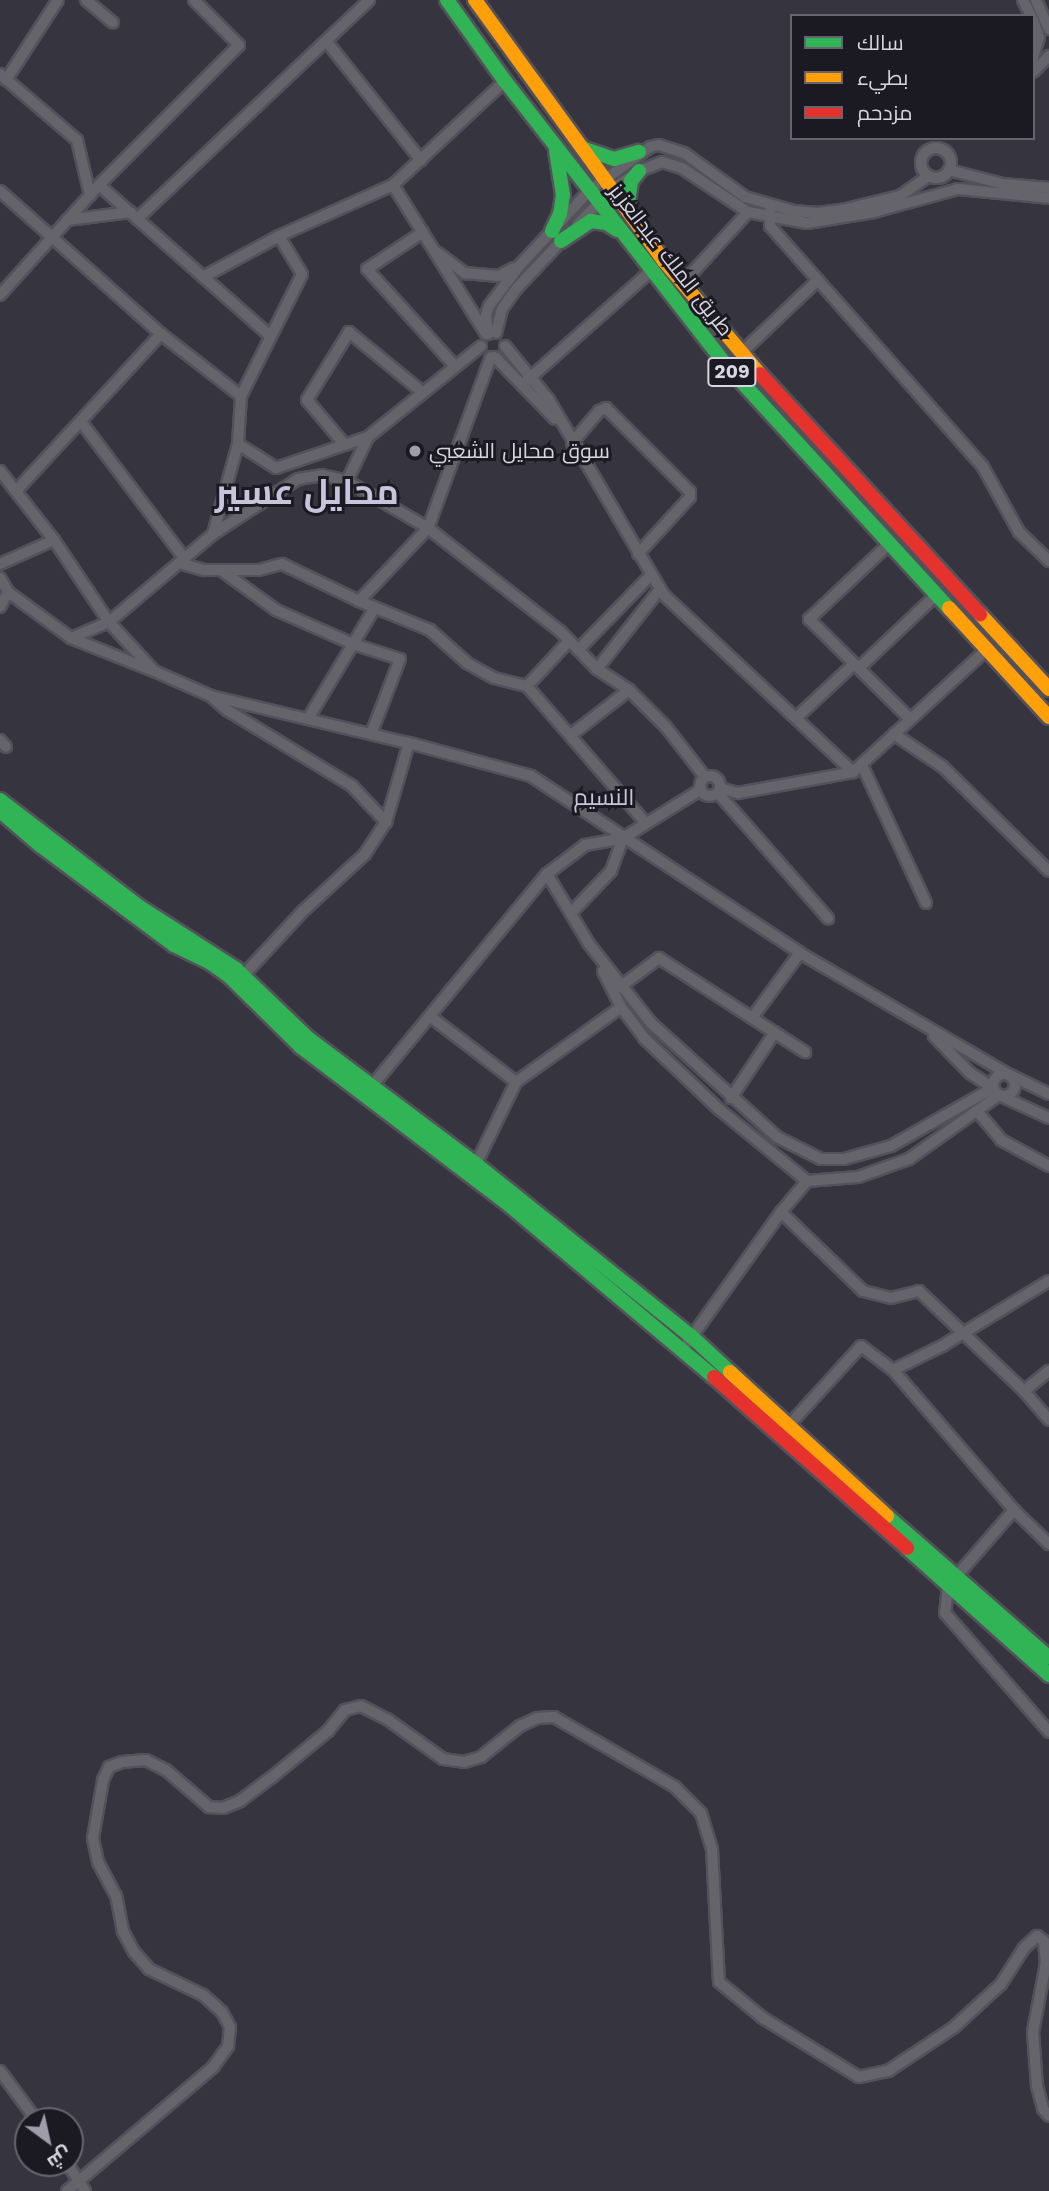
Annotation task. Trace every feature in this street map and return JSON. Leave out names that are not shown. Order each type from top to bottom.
[{"type":"street","points":[[58,0],[3,77],[77,141],[90,195]]},
{"type":"street","points":[[86,0],[113,23]]},
{"type":"street","points":[[0,295],[99,185],[239,45],[194,0]]},
{"type":"street","points":[[67,220],[134,216],[327,42],[369,0]]},
{"type":"street","name":"طريق الملك عبدالعزيز","points":[[447,0],[505,81],[727,366],[1049,717]]},
{"type":"street","name":"طريق الملك عبدالعزيز","points":[[475,0],[683,283],[741,352],[1049,689]]},
{"type":"street","points":[[1036,0],[1049,29]]},
{"type":"street","points":[[1035,28],[1038,37],[1035,50]]},
{"type":"street","points":[[327,42],[421,160]]},
{"type":"street","points":[[1035,70],[1047,61],[1049,55]]},
{"type":"street","points":[[203,277],[279,236],[393,185],[505,81]]},
{"type":"street","points":[[933,140],[921,164],[934,177]]},
{"type":"street","points":[[944,151],[947,140]]},
{"type":"street","points":[[553,142],[561,170],[563,195],[557,236]]},
{"type":"street","points":[[584,149],[614,159],[659,145],[677,150],[770,212],[807,223],[904,204],[958,189],[1049,198]]},
{"type":"street","points":[[928,150],[944,151]]},
{"type":"street","points":[[944,151],[951,161],[949,170]]},
{"type":"street","points":[[238,444],[276,468],[368,437],[481,346],[502,309],[557,236],[639,152]]},
{"type":"street","points":[[609,183],[652,164],[673,163],[748,212],[818,213],[900,196],[949,170],[1003,184],[1049,188]]},
{"type":"street","points":[[627,210],[631,181],[639,171]]},
{"type":"street","points":[[904,204],[934,177]]},
{"type":"street","points":[[99,185],[270,336]]},
{"type":"street","points":[[393,185],[490,334],[503,338],[527,382],[562,426],[660,589],[796,718],[858,769],[926,903]]},
{"type":"street","points":[[0,191],[161,334],[241,396]]},
{"type":"street","points":[[683,283],[748,212]]},
{"type":"street","points":[[770,212],[770,226],[983,467],[1019,532],[1049,561]]},
{"type":"street","points":[[433,250],[465,273],[499,276],[520,265],[557,236],[591,221],[606,223],[624,234]]},
{"type":"street","points":[[423,232],[367,269],[455,366]]},
{"type":"street","points":[[213,534],[238,444],[241,396],[302,274],[279,236]]},
{"type":"street","points":[[490,334],[486,315],[489,306],[520,265]]},
{"type":"street","points":[[527,382],[651,271]]},
{"type":"street","points":[[741,352],[818,281]]},
{"type":"street","points":[[345,444],[307,400],[349,332],[422,392]]},
{"type":"street","points":[[8,485],[82,423],[161,334]]},
{"type":"street","points":[[481,346],[484,353],[527,382]]},
{"type":"street","points":[[359,601],[428,528],[493,357],[505,346]]},
{"type":"street","points":[[572,443],[599,411],[606,408],[690,492],[690,496],[638,554]]},
{"type":"street","points":[[82,423],[181,560],[204,570],[259,570],[282,564],[374,609],[430,630],[467,663],[494,678],[527,685],[645,822]]},
{"type":"street","points":[[347,481],[368,437]]},
{"type":"street","points":[[0,471],[8,485],[54,540],[109,622],[154,671]]},
{"type":"street","points":[[71,638],[109,622],[213,534],[298,479],[323,475],[347,481],[428,528],[569,641],[597,669],[629,690],[666,727],[705,777],[716,778],[719,791],[828,918]]},
{"type":"street","points":[[0,564],[54,540]]},
{"type":"street","points":[[889,544],[809,619],[910,719]]},
{"type":"street","points":[[221,570],[276,610],[353,645],[400,659],[371,734]]},
{"type":"street","points":[[578,650],[651,575]]},
{"type":"street","points":[[0,578],[8,592],[71,638],[211,696],[409,743],[531,776],[800,953],[1010,1075],[1049,1094]]},
{"type":"street","points":[[597,669],[660,589]]},
{"type":"street","points":[[0,607],[8,592]]},
{"type":"street","points":[[796,718],[936,595]]},
{"type":"street","points":[[308,719],[374,609]]},
{"type":"street","points":[[527,685],[569,641]]},
{"type":"street","points":[[705,777],[700,782],[700,790],[707,796],[719,791],[738,793],[858,769],[986,650]]},
{"type":"street","points":[[571,735],[629,690]]},
{"type":"street","points":[[211,696],[227,710],[352,786],[386,822]]},
{"type":"street","points":[[894,734],[943,766],[1049,870]]},
{"type":"street","points":[[239,980],[302,912],[365,854],[386,822],[409,743]]},
{"type":"street","points":[[372,1086],[547,874],[585,845],[623,838],[700,790]]},
{"type":"street","points":[[0,800],[239,980],[308,1038],[476,1164],[687,1343],[952,1582],[1049,1658]]},
{"type":"street","points":[[0,811],[174,945],[239,980],[301,1046],[790,1424],[1049,1675]]},
{"type":"street","points":[[571,913],[611,871],[623,838]]},
{"type":"street","points":[[547,874],[589,944],[621,1007],[644,1038],[711,1101],[807,1181],[858,1177],[909,1159],[977,1111],[996,1092],[995,1078],[1004,1073],[1010,1075],[1015,1084],[1014,1089],[1006,1096],[996,1092],[891,1146],[844,1159],[821,1159],[777,1137],[731,1098],[651,1023],[620,987],[589,944]]},
{"type":"street","points":[[752,1018],[800,953]]},
{"type":"street","points":[[620,987],[659,958],[806,1052]]},
{"type":"street","points":[[476,1164],[516,1082],[621,1007]]},
{"type":"street","points":[[430,1017],[516,1082]]},
{"type":"street","points":[[924,1026],[971,1073],[996,1092],[1049,1118]]},
{"type":"street","points":[[731,1098],[775,1032]]},
{"type":"street","points":[[977,1111],[1001,1140],[1049,1166]]},
{"type":"street","points":[[687,1343],[821,1159]]},
{"type":"street","points":[[781,1212],[863,1292],[891,1298],[919,1291],[1024,1391],[1049,1420]]},
{"type":"street","points":[[893,1370],[1049,1281]]},
{"type":"street","points":[[790,1424],[861,1346],[893,1370],[1014,1510],[1049,1544]]},
{"type":"street","points":[[1024,1391],[1049,1371]]},
{"type":"street","points":[[1014,1510],[952,1582],[945,1613],[1049,1732]]},
{"type":"street","points":[[67,2191],[83,2187],[213,2067],[228,2046],[230,2027],[222,2012],[202,1994],[149,1969],[134,1952],[122,1931],[116,1896],[97,1862],[93,1838],[103,1780],[109,1767],[121,1762],[146,1760],[166,1770],[209,1807],[223,1808],[240,1801],[271,1778],[328,1731],[345,1710],[361,1706],[387,1719],[443,1759],[464,1762],[481,1757],[520,1726],[537,1718],[554,1717],[675,1787],[701,1813],[712,1849],[719,1982],[763,2018],[859,2077],[888,2071],[953,2028],[1001,1984],[1024,1948],[1037,1936],[1044,1941],[1046,1963],[1033,2032],[1037,2086],[1043,2109],[1049,2116]]},
{"type":"street","points":[[0,2071],[27,2107]]},
{"type":"traffic: fast","points":[[447,0],[505,81],[727,366],[949,608]]},
{"type":"traffic: fast","points":[[585,149],[614,159],[639,152]]},
{"type":"traffic: fast","points":[[552,231],[560,214],[563,195],[556,151]]},
{"type":"traffic: fast","points":[[627,210],[631,181],[639,171]]},
{"type":"traffic: fast","points":[[561,241],[591,221],[606,223],[617,230]]},
{"type":"traffic: fast","points":[[0,800],[138,906],[236,969],[308,1038],[476,1164],[691,1336],[730,1372]]},
{"type":"traffic: fast","points":[[0,811],[41,846],[174,945],[211,963],[230,977],[301,1047],[509,1205],[714,1377]]},
{"type":"traffic: fast","points":[[887,1516],[1049,1658]]},
{"type":"traffic: fast","points":[[907,1548],[1049,1675]]},
{"type":"traffic: slow","points":[[475,0],[664,261],[760,374]]},
{"type":"traffic: slow","points":[[949,608],[1049,717]]},
{"type":"traffic: slow","points":[[980,614],[1049,689]]},
{"type":"traffic: slow","points":[[730,1372],[887,1516]]},
{"type":"traffic: jam","points":[[760,374],[980,614]]},
{"type":"traffic: jam","points":[[714,1377],[907,1548]]},
{"type":"place","name":"سوق محايل الشعبي","points":[[415,451]]},
{"type":"district","name":"محايل عسير","points":[[307,492]]},
{"type":"district","name":"النسيم","points":[[604,798]]}]
